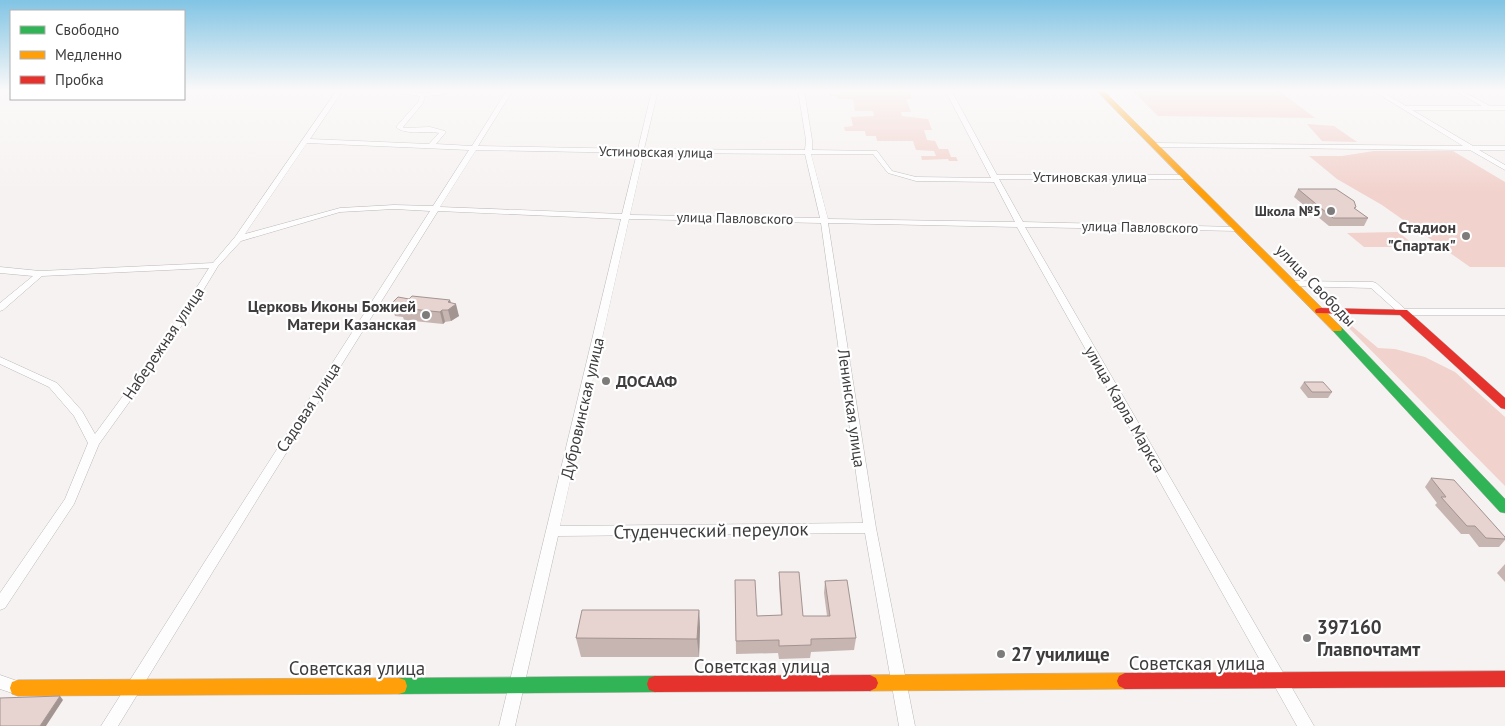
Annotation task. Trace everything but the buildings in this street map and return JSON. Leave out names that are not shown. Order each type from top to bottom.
[{"type":"main road","name":"улица Свободы","points":[[1132,124],[1320,311],[1505,508]]},
{"type":"main road","points":[[1320,311],[1403,312],[1505,405]]},
{"type":"main road","name":"Советская улица","points":[[18,688],[1505,679]]},
{"type":"street","name":"Набережная улица","points":[[0,604],[70,501],[94,443],[163,348],[216,265],[238,239],[317,124]]},
{"type":"street","points":[[401,124],[399,126],[403,130],[430,129],[442,132],[431,146]]},
{"type":"street","name":"Садовая улица","points":[[109,726],[299,421],[437,209],[489,124]]},
{"type":"street","name":"Дубровинская улица","points":[[507,726],[647,124]]},
{"type":"street","name":"Ленинская улица","points":[[806,124],[809,140],[808,154],[824,220],[870,528],[907,726]]},
{"type":"street","name":"улица Карла Маркса","points":[[966,124],[1020,225],[1306,726]]},
{"type":"street","points":[[1431,124],[1505,168]]},
{"type":"street","name":"Устиновская улица","points":[[306,140],[474,148],[808,154],[839,151],[875,152],[890,172],[916,179],[1185,177]]},
{"type":"street","points":[[1153,145],[1505,148]]},
{"type":"street","name":"улица Павловского","points":[[238,239],[340,210],[394,207],[627,217],[1238,228]]},
{"type":"street","points":[[0,270],[40,274],[216,265]]},
{"type":"street","points":[[0,274],[11,272]]},
{"type":"street","points":[[0,308],[40,274]]},
{"type":"street","points":[[1293,284],[1373,285],[1403,312],[1505,312]]},
{"type":"street","points":[[0,360],[53,385],[78,414],[94,443]]},
{"type":"street","name":"Студенческий переулок","points":[[553,531],[870,528]]},
{"type":"street","points":[[0,682],[18,688]]},
{"type":"shaded area","points":[[853,124],[930,124],[932,130],[924,130],[927,140],[935,141],[939,149],[948,149],[951,157],[956,157],[958,161],[949,161],[948,159],[922,160],[921,156],[936,156],[934,151],[916,150],[913,141],[877,141],[876,136],[866,136],[865,131],[845,131],[844,127],[853,126]]},
{"type":"shaded area","points":[[1307,124],[1334,126],[1357,142],[1322,141]]},
{"type":"shaded area","name":"Стадион \"Спартак\"","points":[[1374,151],[1453,151],[1505,182],[1505,267],[1470,267],[1382,205],[1337,179],[1309,156],[1342,156]]},
{"type":"shaded area","points":[[1398,232],[1417,247],[1364,247],[1347,233]]},
{"type":"shaded area","points":[[1342,321],[1346,321],[1378,348],[1395,349],[1425,357],[1455,372],[1505,417],[1505,486]]},
{"type":"traffic: fast","points":[[1337,329],[1505,508]]},
{"type":"traffic: fast","points":[[399,686],[655,684]]},
{"type":"traffic: slow","points":[[1133,124],[1337,329]]},
{"type":"traffic: slow","points":[[870,683],[1125,681]]},
{"type":"traffic: slow","points":[[18,688],[399,686]]},
{"type":"traffic: jam","points":[[1320,311],[1403,312],[1505,405]]},
{"type":"traffic: jam","points":[[1125,681],[1505,679]]},
{"type":"traffic: jam","points":[[655,684],[870,683]]},
{"type":"place","name":"Школа №5","points":[[1331,211]]},
{"type":"place","name":"Стадион \"Спартак\"","points":[[1466,236]]},
{"type":"place","name":"Церковь Иконы Божией Матери Казанская","points":[[426,315]]},
{"type":"place","name":"ДОСААФ","points":[[606,381]]},
{"type":"place","name":"397160 Главпочтамт","points":[[1307,638]]},
{"type":"place","name":"27 училище","points":[[1001,654]]}]
